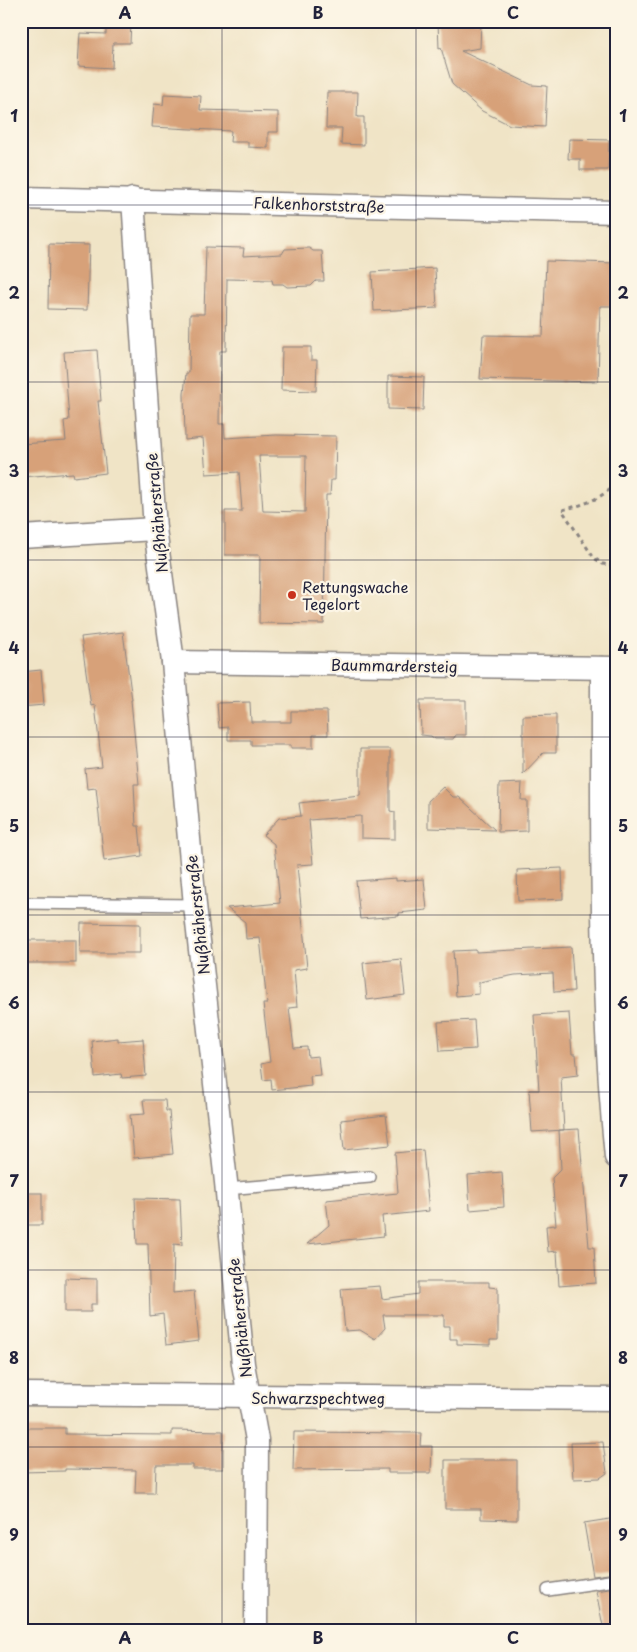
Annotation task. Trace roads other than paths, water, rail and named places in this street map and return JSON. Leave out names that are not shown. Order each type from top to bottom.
[{"type":"street","name":"Falkenhorststraße","points":[[21,198],[134,199],[616,212]]},
{"type":"street","name":"Nußhäherstraße","points":[[134,199],[155,529],[173,662],[195,905],[243,1364],[257,1440],[256,1631]]},
{"type":"street","points":[[21,537],[155,529]]},
{"type":"street","name":"Baummardersteig","points":[[173,662],[609,668]]},
{"type":"street","points":[[609,668],[602,922],[608,1072],[616,1157]]},
{"type":"street","name":"Schwarzspechtweg","points":[[21,1394],[616,1399]]},
{"type":"lane","points":[[21,903],[195,905]]},
{"type":"lane","points":[[226,1189],[370,1177]]},
{"type":"lane","points":[[548,1590],[616,1580]]},
{"type":"place","name":"Rettungswache Tegelort","points":[[292,595]]}]
